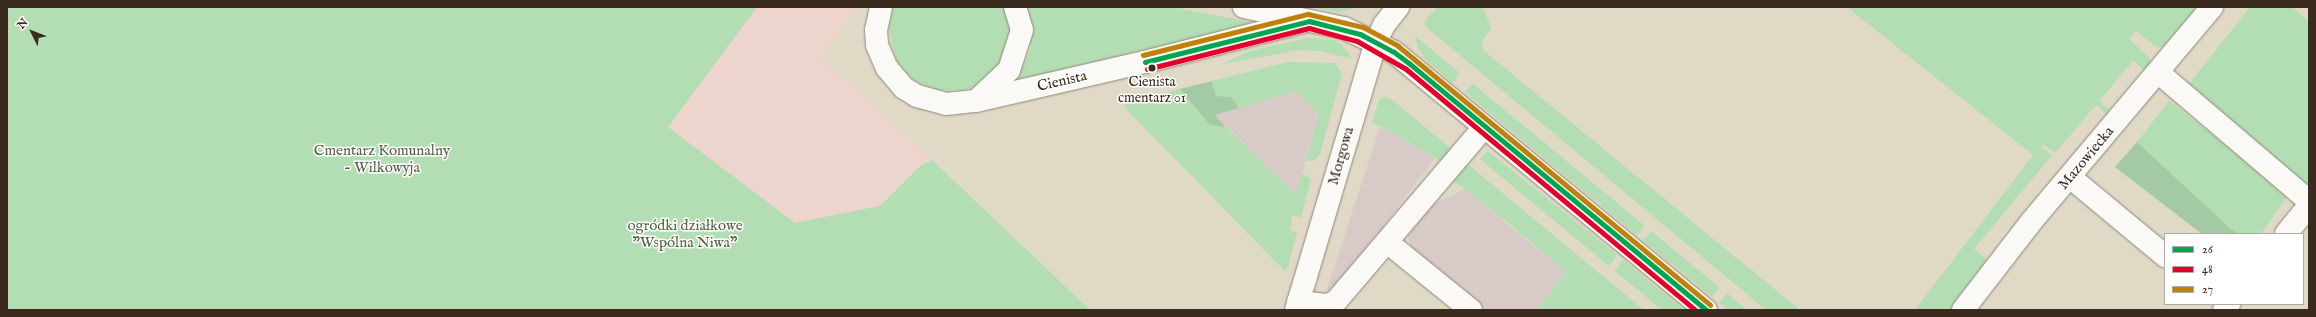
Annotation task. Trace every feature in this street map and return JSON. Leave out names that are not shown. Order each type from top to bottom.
[{"type":"street","name":"Cienista","points":[[881,7],[876,30],[880,56],[904,88],[931,102],[946,104],[976,101],[1309,21]]},
{"type":"street","points":[[976,101],[1009,70],[1022,30],[1015,7]]},
{"type":"street","name":"Cienista","points":[[1244,7],[1344,28],[1376,41],[1410,64],[1706,310]]},
{"type":"street","name":"Morgowa","points":[[1297,306],[1376,41],[1384,25],[1398,7]]},
{"type":"street","name":"Mazowiecka","points":[[1963,310],[2031,222],[2159,73],[2212,7]]},
{"type":"street","points":[[2159,73],[2309,201]]},
{"type":"street","points":[[1297,306],[1333,304],[1484,127]]},
{"type":"street","points":[[2070,178],[2164,255]]},
{"type":"street","points":[[2287,233],[2309,206]]},
{"type":"street","points":[[1387,242],[1471,310]]},
{"type":"shaded area","points":[[757,7],[857,7],[820,58],[932,160],[920,166],[880,206],[795,223],[668,127]]},
{"type":"shaded area","points":[[1297,91],[1319,115],[1296,196],[1215,115]]},
{"type":"shaded area","points":[[1380,127],[1435,158],[1333,293],[1327,289]]},
{"type":"shaded area","points":[[1465,189],[1566,272],[1536,310],[1481,310],[1413,252],[1405,228],[1421,210]]},
{"type":"green space","name":"Cmentarz Komunalny - Wilkowyja","points":[[7,7],[757,7],[668,127],[795,223],[880,206],[920,166],[932,160],[1090,310],[7,310]]},
{"type":"green space","points":[[894,7],[1007,7],[1012,33],[997,70],[976,86],[963,90],[937,90],[914,80],[897,61],[893,50],[889,26]]},
{"type":"green space","points":[[1026,7],[1172,7],[1250,22],[1248,25],[1021,79],[1017,75],[1018,71],[1027,59],[1031,46]]},
{"type":"green space","points":[[1311,7],[1361,7],[1340,12]]},
{"type":"green space","points":[[1438,7],[1483,7],[1491,28],[1482,41],[1484,51],[1800,310],[1766,310],[1426,27],[1425,20]]},
{"type":"green space","points":[[1847,7],[2201,7],[2166,48],[2155,46],[2136,31],[2132,35],[2129,39],[2150,58],[2151,64],[2148,73],[2133,61],[2099,101],[2113,113],[2110,117],[2096,105],[2055,153],[2043,144],[2041,147],[2052,155],[1974,249],[1990,262],[1952,310],[1915,310],[2033,155]]},
{"type":"green space","points":[[2250,7],[2292,7],[2309,21],[2309,187],[2189,84]]},
{"type":"green space","points":[[1415,36],[1460,73],[1453,83],[1425,59],[1418,48]]},
{"type":"green space","points":[[1308,38],[1333,40],[1342,45],[1352,59],[1320,51],[1299,50],[1222,64],[1250,51]]},
{"type":"green space","points":[[1288,62],[1335,63],[1342,73],[1320,154],[1314,161],[1306,161],[1319,115],[1297,91],[1239,108],[1231,97],[1216,96],[1212,81]]},
{"type":"green space","points":[[1212,81],[1216,96],[1231,97],[1239,108],[1215,115],[1226,127],[1210,125],[1180,89]]},
{"type":"green space","points":[[1473,84],[1645,226],[1637,235],[1465,92]]},
{"type":"green space","points":[[1180,89],[1210,125],[1226,127],[1296,195],[1302,173],[1311,179],[1301,218],[1292,215],[1290,230],[1297,233],[1286,272],[1127,110],[1124,103]]},
{"type":"green space","points":[[1384,97],[1391,99],[1450,148],[1443,162],[1372,122],[1379,100]]},
{"type":"green space","points":[[2169,101],[2289,194],[2262,233],[2237,233],[2231,229],[2137,142]]},
{"type":"green space","points":[[2137,142],[2231,229],[2237,233],[2201,233],[2115,167]]},
{"type":"green space","points":[[1488,151],[1617,255],[1609,266],[1480,159]]},
{"type":"green space","points":[[1465,162],[1644,310],[1536,310],[1566,272],[1511,225],[1450,178]]},
{"type":"green space","points":[[1651,231],[1719,287],[1712,297],[1643,240]]},
{"type":"green space","points":[[1623,260],[1684,310],[1662,310],[1615,271]]},
{"type":"green space","points":[[1727,293],[1747,310],[1728,310],[1719,303]]},
{"type":"transit line","name":"27","points":[[1143,55],[1308,14],[1363,27],[1398,46],[1710,305]]},
{"type":"transit line","name":"26","points":[[1145,62],[1309,21],[1360,34],[1394,52],[1410,64],[1706,310]]},
{"type":"transit line","name":"48","points":[[1147,69],[1309,28],[1357,41],[1406,69],[1695,310]]},
{"type":"place","name":"Cienista cmentarz 01","points":[[1152,68]]},
{"type":"park label","name":"ogródki działkowe \"Wspólna Niwa\"","points":[[685,234]]}]
